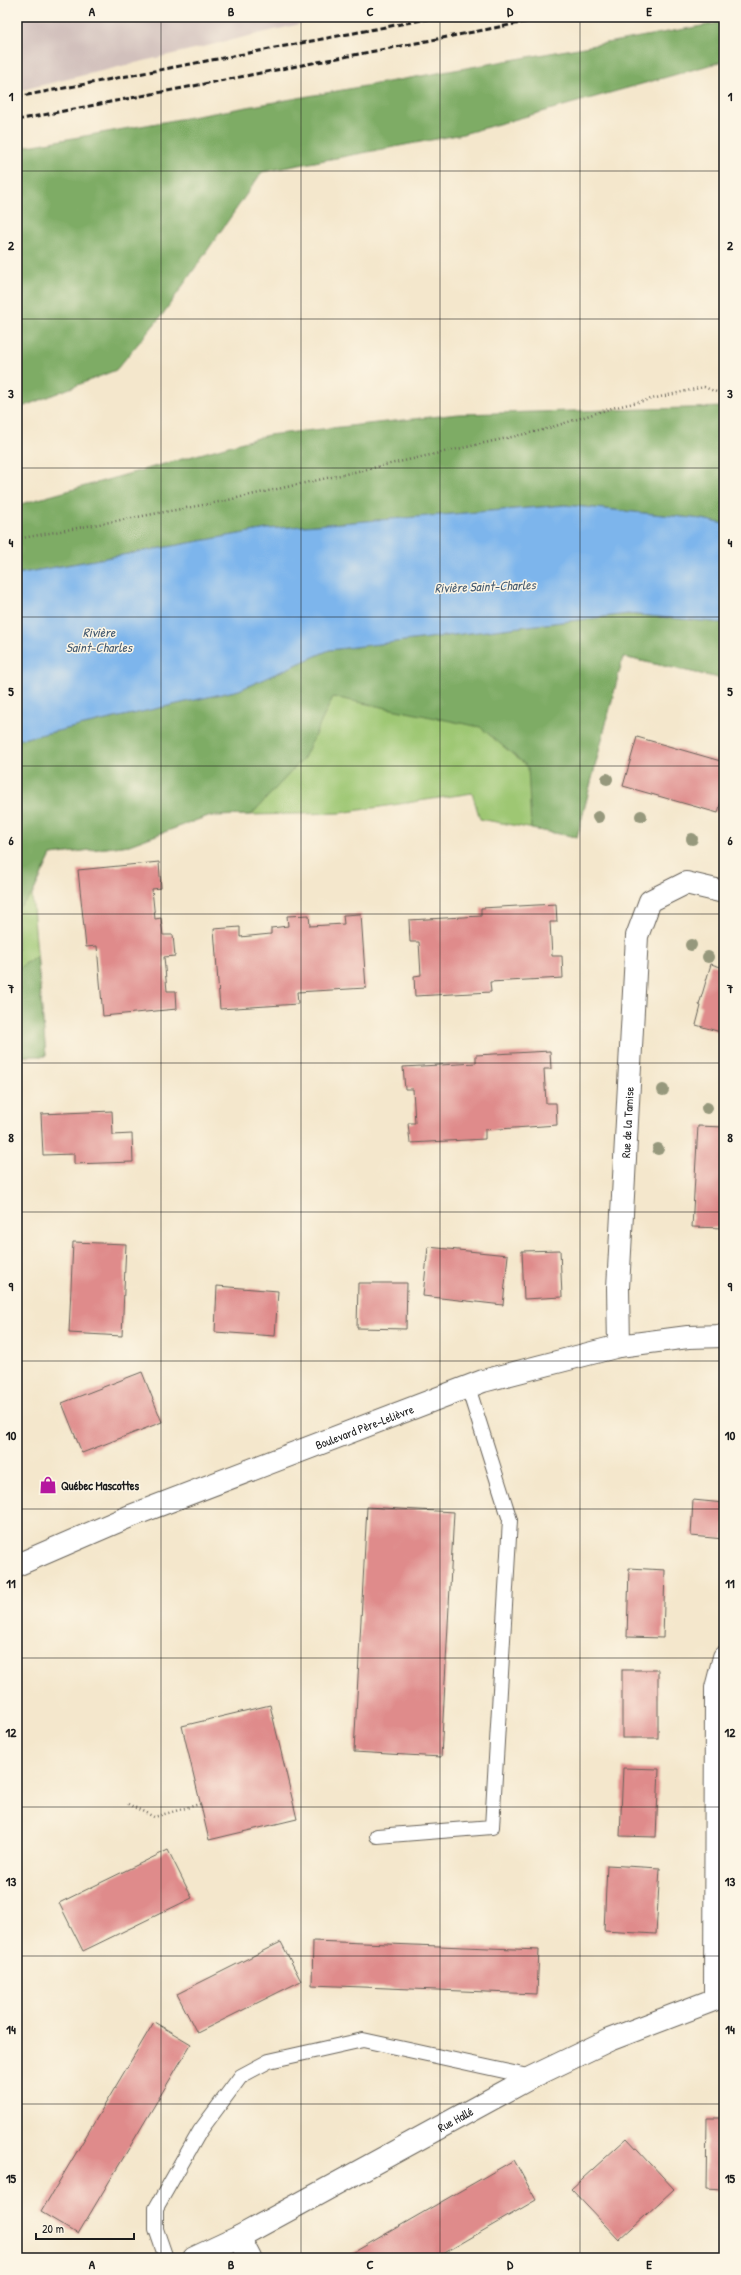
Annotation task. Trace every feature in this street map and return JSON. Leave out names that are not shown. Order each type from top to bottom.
[{"type":"street","name":"Rue de la Tamise","points":[[619,1346],[618,1288],[637,936],[650,901],[686,883],[724,892]]},
{"type":"street","name":"Boulevard Père-Lelièvre","points":[[17,1565],[128,1517],[483,1381],[619,1346],[688,1337],[724,1336]]},
{"type":"street","points":[[719,1998],[716,1688],[724,1657]]},
{"type":"street","name":"Rue Hallé","points":[[194,2258],[239,2237],[532,2076],[609,2040],[719,1998]]},
{"type":"street","points":[[239,2237],[250,2258]]},
{"type":"lane","points":[[377,1836],[492,1827],[510,1520],[468,1387]]},
{"type":"lane","points":[[166,2258],[156,2229],[156,2208],[200,2131],[241,2076],[269,2061],[363,2040],[532,2076]]},
{"type":"path","points":[[17,539],[250,495],[543,430],[612,408],[704,387],[724,394]]},
{"type":"path","points":[[128,1804],[154,1817],[200,1804]]},
{"type":"shaded area","points":[[17,17],[329,17],[17,91]]},
{"type":"green space","points":[[724,22],[724,61],[463,134],[262,172],[163,314],[116,370],[17,409],[17,148]]},
{"type":"green space","points":[[724,407],[724,524],[702,519],[565,505],[267,529],[17,574],[17,505],[268,435],[458,414]]},
{"type":"green space","points":[[628,614],[724,623],[724,679],[623,657],[577,837],[531,829],[528,767],[480,727],[333,697],[304,758],[251,815],[208,816],[129,845],[51,855],[32,895],[17,909],[17,740],[239,690],[329,650]]},
{"type":"green space","points":[[724,623],[724,679],[623,657],[577,837],[480,819],[472,793],[340,813],[208,816],[129,845],[51,855],[32,895],[46,1056],[17,1056],[17,740],[239,690],[329,650]]},
{"type":"green space","points":[[37,956],[46,1056],[17,1056],[17,969]]},
{"type":"water","name":"Rivière Saint-Charles","points":[[565,505],[702,519],[724,524],[724,623],[628,614],[329,650],[239,690],[17,740],[17,574],[267,529]]},
{"type":"building","points":[[637,737],[724,762],[724,791],[718,813],[623,786]]},
{"type":"building","points":[[159,862],[161,888],[152,889],[155,919],[161,918],[163,935],[173,935],[175,956],[164,957],[167,991],[176,991],[177,1009],[103,1016],[97,946],[86,947],[78,870]]},
{"type":"building","points":[[556,904],[557,922],[550,922],[552,956],[562,956],[563,978],[490,982],[491,992],[415,996],[414,976],[421,975],[419,942],[410,942],[409,920],[481,916],[481,908]]},
{"type":"building","points":[[361,914],[366,988],[297,992],[298,1004],[220,1009],[214,929],[240,927],[240,937],[271,934],[271,928],[288,926],[287,916],[309,915],[310,926],[344,924],[343,915]]},
{"type":"building","points":[[711,964],[724,968],[724,1033],[696,1025],[701,1006],[699,1005]]},
{"type":"building","points":[[550,1051],[551,1069],[544,1069],[546,1103],[556,1103],[557,1125],[485,1130],[485,1139],[410,1143],[408,1123],[415,1123],[413,1089],[405,1089],[403,1067],[476,1063],[476,1055]]},
{"type":"building","points":[[112,1111],[113,1135],[132,1134],[133,1162],[74,1164],[74,1154],[43,1155],[41,1114]]},
{"type":"building","points":[[698,1126],[724,1127],[724,1228],[692,1227]]},
{"type":"building","points":[[73,1242],[126,1244],[122,1336],[69,1333]]},
{"type":"building","points":[[428,1247],[508,1255],[503,1305],[423,1296]]},
{"type":"building","points":[[560,1250],[562,1297],[524,1299],[522,1251]]},
{"type":"building","points":[[358,1283],[407,1283],[406,1329],[357,1328]]},
{"type":"building","points":[[217,1286],[278,1291],[275,1336],[215,1332]]},
{"type":"building","points":[[142,1372],[162,1422],[82,1453],[62,1403]]},
{"type":"building","points":[[693,1500],[724,1503],[724,1539],[691,1536]]},
{"type":"building","points":[[367,1507],[454,1512],[441,1757],[354,1752]]},
{"type":"building","points":[[629,1568],[665,1570],[663,1638],[627,1637]]},
{"type":"building","points":[[622,1670],[658,1670],[658,1738],[622,1738]]},
{"type":"building","points":[[270,1705],[297,1819],[209,1840],[182,1726]]},
{"type":"building","points":[[623,1768],[659,1769],[656,1837],[620,1836]]},
{"type":"building","points":[[168,1850],[192,1898],[83,1951],[59,1903]]},
{"type":"building","points":[[607,1865],[660,1868],[656,1934],[604,1931]]},
{"type":"building","points":[[313,1941],[539,1950],[537,1994],[312,1985]]},
{"type":"building","points":[[281,1942],[301,1981],[197,2033],[177,1994]]},
{"type":"building","points":[[154,2022],[191,2044],[78,2234],[41,2212]]},
{"type":"building","points":[[707,2118],[724,2118],[724,2190],[706,2189]]},
{"type":"building","points":[[627,2138],[674,2189],[619,2240],[571,2189]]},
{"type":"building","points":[[514,2160],[536,2200],[436,2258],[344,2258]]},
{"type":"railway","points":[[17,97],[438,17]]},
{"type":"railway","points":[[17,120],[551,17]]},
{"type":"place","name":"Québec Mascottes","points":[[48,1485]]}]
